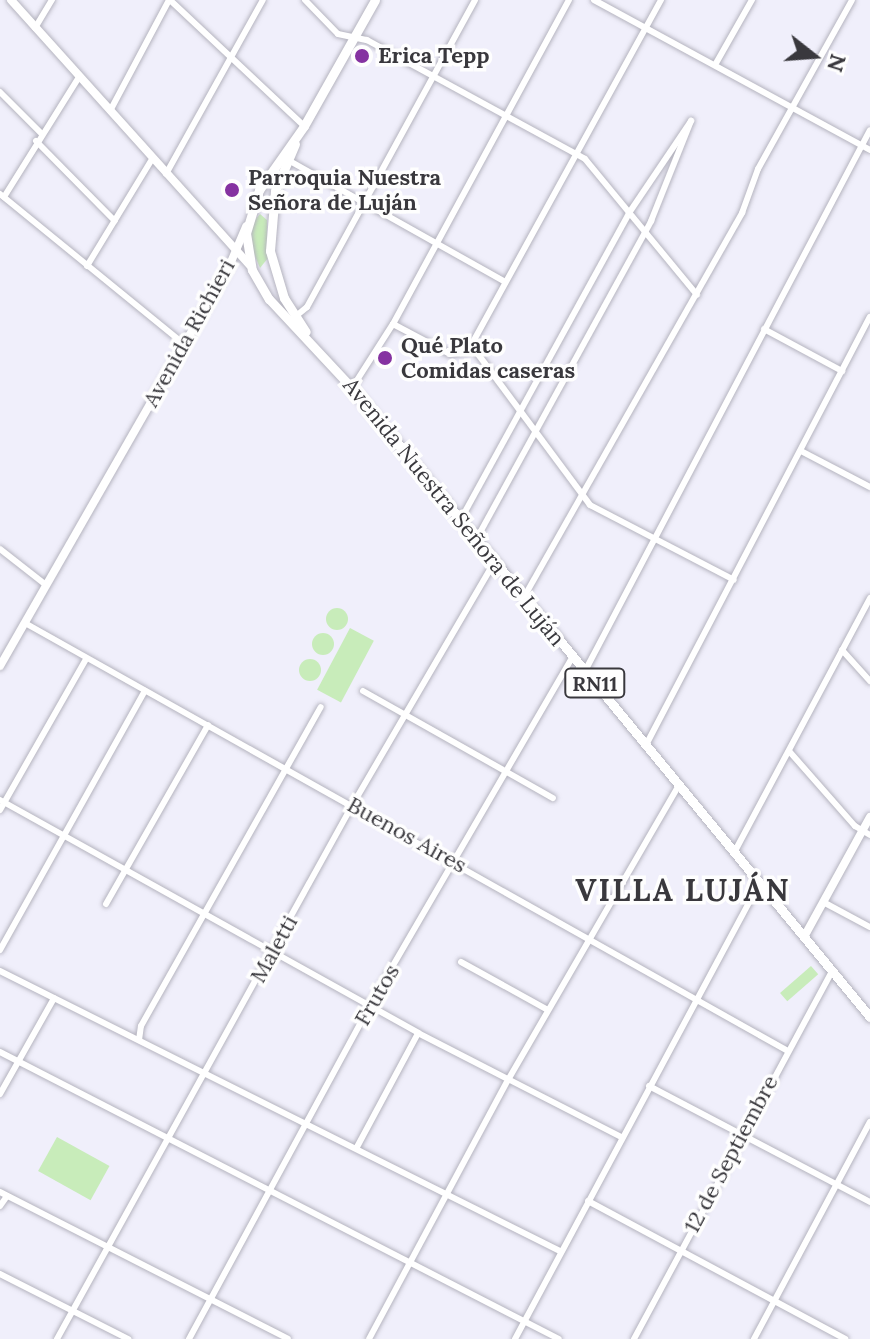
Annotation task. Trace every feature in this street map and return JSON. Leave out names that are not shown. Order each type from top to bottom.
[{"type":"main road","name":"Avenida Richieri","points":[[248,222],[267,175],[303,128],[375,0]]},
{"type":"main road","name":"RN11","points":[[303,128],[287,160],[270,214],[271,265],[296,316],[319,349]]},
{"type":"main road","points":[[252,208],[270,214]]},
{"type":"main road","name":"RN11","points":[[248,222],[251,268]]},
{"type":"main road","points":[[251,268],[264,273],[271,265]]},
{"type":"main road","name":"Avenida Nuestra Señora de Luján","points":[[251,268],[269,299],[319,349],[352,388],[870,1017]]},
{"type":"street","points":[[11,0],[251,268]]},
{"type":"street","points":[[35,28],[52,0]]},
{"type":"street","points":[[110,111],[169,0],[303,128]]},
{"type":"street","points":[[166,174],[263,0]]},
{"type":"street","points":[[305,0],[338,34],[354,38],[433,76],[576,154],[697,295]]},
{"type":"street","points":[[296,316],[307,307],[475,0]]},
{"type":"street","points":[[352,388],[393,324],[569,0]]},
{"type":"street","points":[[594,0],[870,150]]},
{"type":"street","points":[[393,324],[456,355],[472,346],[661,0]]},
{"type":"street","points":[[715,65],[752,0]]},
{"type":"street","points":[[524,597],[697,295],[742,213],[758,169],[852,0]]},
{"type":"street","points":[[79,77],[2,196],[184,344]]},
{"type":"street","points":[[0,92],[41,133]]},
{"type":"street","points":[[461,519],[629,213],[691,121],[644,234],[477,538]]},
{"type":"street","points":[[585,671],[870,130]]},
{"type":"street","points":[[36,141],[115,221]]},
{"type":"street","points":[[87,266],[152,159]]},
{"type":"street","points":[[287,160],[505,282]]},
{"type":"street","name":"Avenida Richieri","points":[[0,666],[231,262],[234,247],[248,222]]},
{"type":"street","points":[[646,745],[869,322]]},
{"type":"street","points":[[764,329],[842,371]]},
{"type":"street","points":[[472,346],[583,498],[734,580]]},
{"type":"street","points":[[801,451],[870,487]]},
{"type":"street","points":[[0,549],[46,585]]},
{"type":"street","name":"Maletti","points":[[57,1339],[110,1249],[353,804],[495,561]]},
{"type":"street","points":[[735,851],[870,598]]},
{"type":"street","name":"Buenos Aires","points":[[25,623],[455,861],[786,1050]]},
{"type":"street","points":[[842,650],[870,681]]},
{"type":"street","name":"Frutos","points":[[189,1339],[370,1005],[573,656]]},
{"type":"street","points":[[0,810],[2,801],[86,659]]},
{"type":"street","points":[[0,950],[145,691]]},
{"type":"street","points":[[363,691],[553,798]]},
{"type":"street","points":[[139,1040],[141,1026],[321,707]]},
{"type":"street","points":[[106,904],[208,725]]},
{"type":"street","points":[[789,751],[866,833]]},
{"type":"street","points":[[369,1339],[508,1080],[679,785]]},
{"type":"street","points":[[2,801],[418,1033],[621,1137]]},
{"type":"street","points":[[804,937],[866,833],[870,817]]},
{"type":"street","points":[[515,1339],[695,998],[760,882]]},
{"type":"street","points":[[825,903],[870,927]]},
{"type":"street","points":[[461,962],[548,1010]]},
{"type":"street","points":[[0,971],[306,1120],[560,1251]]},
{"type":"street","name":"12 de Septiembre","points":[[634,1339],[786,1050],[832,971]]},
{"type":"street","points":[[0,1094],[54,998]]},
{"type":"street","points":[[357,1147],[418,1033]]},
{"type":"street","points":[[0,1052],[266,1192],[559,1339]]},
{"type":"street","points":[[649,1086],[870,1202]]},
{"type":"street","points":[[754,1339],[870,1122]]},
{"type":"street","points":[[0,1206],[4,1194],[288,1339]]},
{"type":"street","points":[[588,1201],[845,1339]]},
{"type":"street","points":[[0,1274],[128,1339]]},
{"type":"green space","points":[[260,214],[267,220],[268,258],[260,268],[250,244],[251,225]]},
{"type":"green space","points":[[337,608],[345,611],[348,619],[345,627],[337,630],[329,627],[326,619],[329,611]]},
{"type":"green space","points":[[350,628],[374,641],[341,702],[317,690]]},
{"type":"green space","points":[[323,633],[331,636],[334,644],[331,652],[323,655],[315,652],[312,644],[315,636]]},
{"type":"green space","points":[[310,659],[318,662],[321,670],[318,678],[310,681],[302,678],[299,670],[302,662]]},
{"type":"green space","points":[[811,966],[818,974],[787,1001],[780,993]]},
{"type":"green space","points":[[57,1137],[109,1166],[91,1200],[38,1171]]},
{"type":"place","name":"Erica Tepp","points":[[362,56]]},
{"type":"place","name":"Parroquia Nuestra Señora de Luján","points":[[232,190]]},
{"type":"place","name":"Qué Plato Comidas caseras","points":[[385,358]]},
{"type":"district","name":"VILLA LUJÁN","points":[[683,890]]}]
